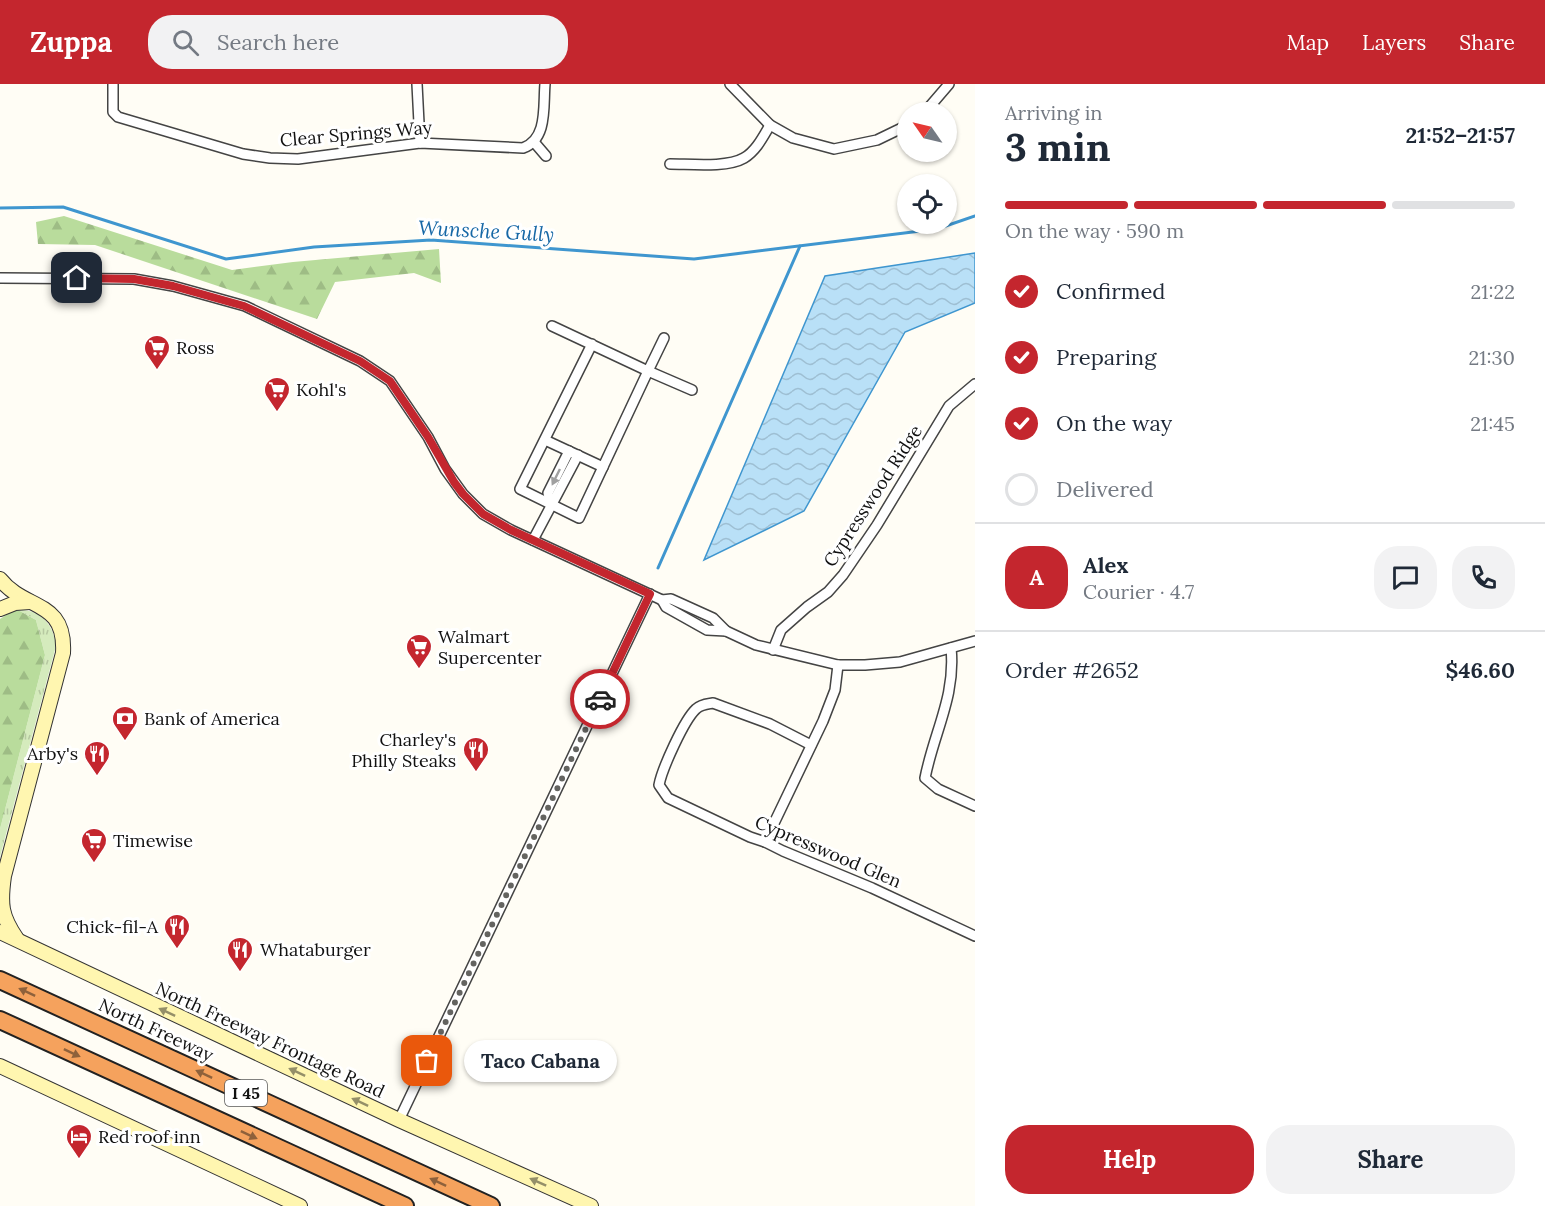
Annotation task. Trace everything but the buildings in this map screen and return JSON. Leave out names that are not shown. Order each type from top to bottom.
[{"type":"highway","name":"North Freeway","points":[[0,980],[491,1206]]},
{"type":"highway","name":"I 45","points":[[0,1020],[405,1206]]},
{"type":"main road","points":[[0,579],[14,592],[46,610],[60,625],[64,639],[63,653],[2,879],[2,910],[7,925],[19,941]]},
{"type":"main road","points":[[0,609],[15,603],[30,602]]},
{"type":"main road","name":"North Freeway Frontage Road","points":[[0,932],[399,1120],[591,1206]]},
{"type":"main road","points":[[0,1066],[300,1206]]},
{"type":"main road","points":[[0,1079],[28,1078]]},
{"type":"street","name":"Clear Springs Way","points":[[113,84],[114,114],[118,117],[243,154],[270,159],[308,158],[420,143],[519,148],[534,142]]},
{"type":"street","points":[[417,84],[420,143]]},
{"type":"street","points":[[545,84],[541,129],[534,142],[546,156]]},
{"type":"street","points":[[730,84],[770,125],[794,138],[834,149],[877,140],[897,130]]},
{"type":"street","points":[[934,102],[949,84]]},
{"type":"street","points":[[670,164],[729,164],[744,158],[757,147],[770,125]]},
{"type":"street","points":[[0,278],[125,278],[173,286],[244,306],[360,361],[390,381],[428,437],[445,469],[463,494],[483,514],[662,600],[671,599],[713,618],[726,632]]},
{"type":"street","points":[[552,326],[692,390]]},
{"type":"street","points":[[592,344],[548,441],[520,489],[579,518],[664,338]]},
{"type":"street","name":"Cypresswood Ridge","points":[[773,650],[781,630],[828,592],[843,574],[877,525],[949,406],[975,384]]},
{"type":"street","points":[[548,441],[603,466]]},
{"type":"street","points":[[533,540],[558,496],[574,453]]},
{"type":"street","points":[[399,1120],[650,594]]},
{"type":"street","points":[[662,600],[666,607],[707,630],[726,632],[756,645],[838,665],[900,662],[975,641]]},
{"type":"street","points":[[693,621],[698,611]]},
{"type":"street","points":[[951,648],[953,666],[951,685],[925,778],[929,783],[975,806]]},
{"type":"street","points":[[765,842],[834,690],[838,665]]},
{"type":"street","name":"Cypresswood Glen","points":[[811,745],[770,724],[713,703],[697,707],[689,717],[661,774],[659,785],[668,798],[750,837],[872,888],[975,936]]},
{"type":"green space","points":[[64,216],[232,270],[293,262],[439,249],[441,283],[414,273],[335,282],[317,319],[95,245],[38,244],[36,222]]},
{"type":"green space","points":[[18,610],[40,615],[49,625],[56,646],[0,857],[0,829],[45,655],[36,620]]},
{"type":"green space","points":[[18,610],[36,620],[45,655],[0,829],[0,619]]},
{"type":"water","points":[[975,253],[975,303],[905,332],[804,511],[704,560],[825,276]]},
{"type":"waterway","name":"Wunsche Gully","points":[[0,208],[63,207],[226,259],[314,247],[431,240],[694,259],[937,229],[975,216]]},
{"type":"waterway","points":[[658,568],[800,246]]},
{"type":"way so far","points":[[427,1061],[600,699]]},
{"type":"place","name":"Ross","points":[[157,371]]},
{"type":"place","name":"Kohl's","points":[[277,413]]},
{"type":"place","name":"Walmart Supercenter","points":[[419,670]]},
{"type":"place","name":"Bank of America","points":[[125,742]]},
{"type":"place","name":"Charley's Philly Steaks","points":[[476,773]]},
{"type":"place","name":"Arby's","points":[[97,777]]},
{"type":"place","name":"Timewise","points":[[94,864]]},
{"type":"place","name":"Chick-fil-A","points":[[177,950]]},
{"type":"place","name":"Whataburger","points":[[240,973]]},
{"type":"place","name":"Taco Cabana","points":[[427,1061]]},
{"type":"place","name":"Red roof inn","points":[[79,1160]]},
{"type":"route","points":[[77,278],[134,279],[173,286],[244,306],[360,361],[390,381],[428,437],[454,482],[483,514],[511,530],[650,594],[600,699]]}]
